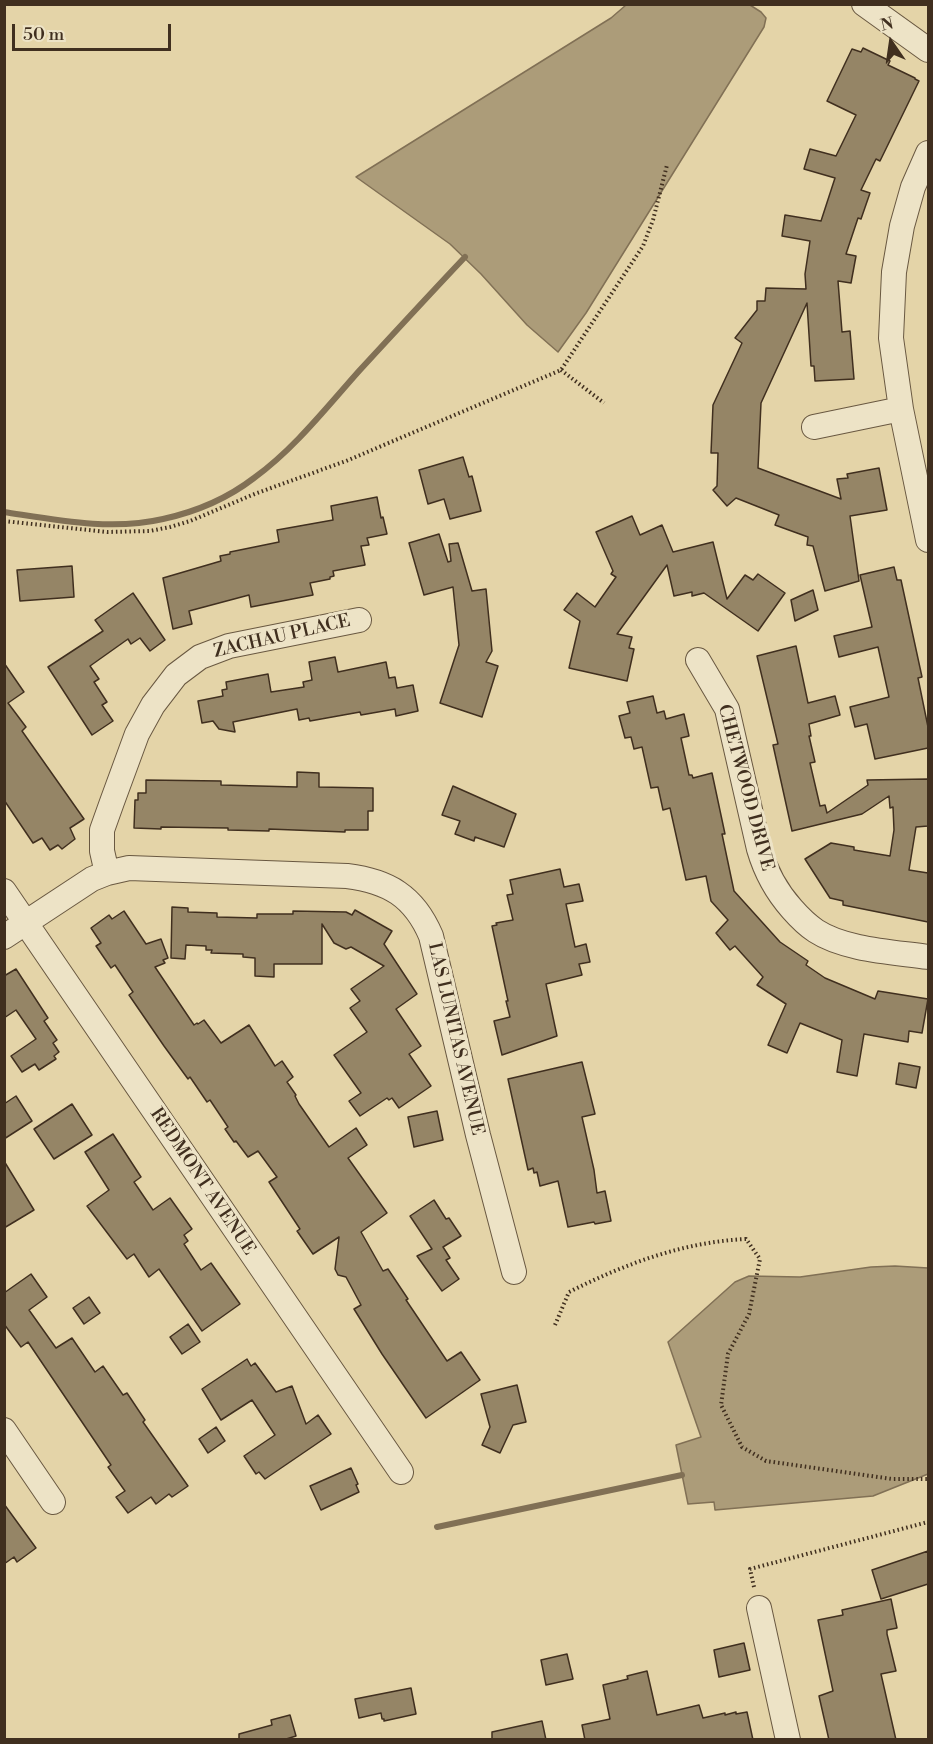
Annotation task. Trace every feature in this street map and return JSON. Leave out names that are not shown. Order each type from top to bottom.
[{"type":"street","points":[[864,4],[928,50]]},
{"type":"street","points":[[928,153],[913,187],[902,226],[894,272],[891,338],[901,409],[928,540]]},
{"type":"street","points":[[814,428],[901,409]]},
{"type":"street","name":"ZACHAU PLACE","points":[[106,873],[102,851],[102,830],[137,734],[153,705],[176,675],[200,657],[229,646],[359,620]]},
{"type":"street","name":"CHETWOOD DRIVE","points":[[698,660],[727,709],[762,859],[772,884],[782,898],[803,921],[818,932],[837,941],[928,957]]},
{"type":"street","name":"LAS LUNITAS AVENUE","points":[[4,937],[64,896],[106,873],[129,868],[347,876],[385,885],[399,893],[426,924],[431,936],[478,1135],[514,1272]]},
{"type":"street","name":"REDMONT AVENUE","points":[[4,891],[400,1472]]},
{"type":"street","points":[[4,1430],[53,1502]]},
{"type":"street","points":[[759,1608],[788,1740]]},
{"type":"path","points":[[4,521],[107,532],[150,531],[170,527],[346,461],[561,370],[643,246],[653,220],[667,165]]},
{"type":"path","points":[[561,370],[604,403]]},
{"type":"path","points":[[555,1325],[569,1292],[604,1275],[662,1253],[719,1240],[746,1239],[760,1259],[749,1314],[728,1354],[721,1405],[742,1447],[766,1461],[892,1479],[928,1479]]},
{"type":"path","points":[[759,1608],[750,1569],[928,1522]]},
{"type":"shaded area","points":[[626,5],[750,5],[766,18],[764,27],[586,313],[558,352],[527,325],[450,244],[356,177],[611,18]]},
{"type":"shaded area","points":[[895,1266],[928,1268],[928,1474],[873,1496],[715,1510],[714,1502],[688,1504],[676,1445],[701,1437],[668,1342],[735,1282],[749,1276],[800,1277]]},
{"type":"building","points":[[863,48],[890,61],[888,65],[919,81],[880,161],[876,159],[861,190],[870,193],[861,219],[858,218],[846,254],[856,256],[851,283],[838,281],[842,332],[850,331],[854,379],[815,381],[814,366],[811,366],[807,303],[761,403],[758,468],[841,499],[837,479],[848,478],[847,474],[879,468],[887,510],[850,516],[859,581],[825,591],[813,546],[807,545],[808,537],[775,525],[779,515],[736,498],[727,506],[713,490],[717,486],[718,453],[711,453],[713,405],[742,343],[735,338],[757,310],[757,301],[765,301],[766,288],[806,289],[805,274],[810,241],[782,236],[785,215],[821,221],[835,178],[804,169],[810,149],[836,156],[856,115],[827,101],[852,49],[861,52]]},
{"type":"building","points":[[463,457],[469,477],[472,476],[481,511],[450,519],[444,499],[428,504],[419,470]]},
{"type":"building","points":[[377,497],[387,534],[367,538],[369,545],[361,546],[365,565],[333,571],[334,576],[330,579],[310,583],[313,595],[251,607],[249,595],[189,611],[192,624],[173,629],[163,578],[221,561],[220,556],[230,554],[230,552],[279,542],[277,530],[333,520],[331,506]]},
{"type":"building","points":[[632,516],[640,535],[662,525],[673,552],[713,542],[727,599],[745,575],[753,580],[758,574],[785,593],[758,631],[704,593],[692,596],[692,592],[674,596],[667,565],[617,634],[632,637],[629,648],[634,649],[627,681],[569,668],[580,621],[564,610],[577,593],[595,607],[616,577],[611,574],[613,571],[596,532]]},
{"type":"building","points":[[439,534],[448,562],[451,561],[449,544],[458,543],[472,591],[486,589],[492,651],[486,662],[498,666],[482,717],[440,703],[459,645],[453,587],[424,595],[409,543]]},
{"type":"building","points":[[72,566],[74,597],[20,601],[17,570]]},
{"type":"building","points":[[894,567],[897,580],[901,580],[922,677],[918,678],[928,727],[928,748],[875,759],[867,724],[855,727],[850,707],[889,697],[878,647],[839,657],[834,636],[872,627],[860,575]]},
{"type":"building","points":[[813,590],[818,610],[795,621],[791,600]]},
{"type":"building","points":[[133,593],[165,640],[150,651],[140,638],[131,644],[128,639],[90,666],[99,679],[94,682],[107,702],[102,705],[113,721],[92,735],[48,667],[103,631],[95,620]]},
{"type":"building","points":[[796,646],[808,703],[835,696],[840,715],[809,724],[811,736],[809,736],[815,762],[810,763],[820,806],[825,805],[827,813],[868,785],[867,780],[928,779],[928,826],[916,827],[909,870],[928,873],[928,922],[843,905],[843,901],[830,898],[805,859],[831,843],[854,847],[854,850],[890,856],[894,830],[893,807],[890,808],[889,796],[862,814],[792,831],[773,745],[778,744],[757,656]]},
{"type":"building","points":[[335,657],[338,672],[386,662],[389,678],[395,677],[397,688],[413,685],[418,711],[396,716],[395,709],[361,715],[360,712],[310,721],[309,718],[299,720],[297,709],[233,722],[235,732],[219,729],[213,721],[202,723],[198,701],[223,696],[222,690],[227,689],[226,682],[268,674],[271,692],[304,687],[303,682],[312,680],[309,662]]},
{"type":"building","points":[[4,663],[24,692],[8,703],[26,727],[22,731],[84,819],[70,828],[75,839],[62,849],[58,845],[50,850],[42,838],[33,843],[4,800]]},
{"type":"building","points":[[653,696],[657,713],[664,711],[666,719],[684,714],[689,736],[681,738],[689,775],[693,778],[712,773],[734,891],[780,942],[808,961],[806,965],[825,978],[875,999],[878,991],[928,999],[922,1033],[909,1031],[908,1042],[864,1034],[857,1076],[837,1072],[842,1040],[800,1023],[787,1053],[768,1045],[786,1004],[757,985],[763,977],[735,946],[730,950],[716,933],[728,920],[711,901],[706,876],[686,880],[670,808],[663,810],[658,787],[651,788],[642,747],[634,749],[631,737],[625,738],[619,716],[630,713],[627,702]]},
{"type":"building","points":[[297,772],[319,773],[319,787],[373,788],[373,811],[368,811],[368,830],[345,830],[345,832],[134,828],[135,800],[138,800],[138,793],[146,793],[146,780],[221,781],[221,785],[297,787]]},
{"type":"building","points":[[453,786],[516,814],[504,847],[475,837],[474,841],[455,834],[460,821],[442,815]]},
{"type":"building","points":[[560,869],[564,887],[579,884],[583,901],[566,904],[575,947],[586,944],[590,962],[579,964],[582,975],[546,984],[557,1036],[502,1055],[494,1021],[510,1017],[492,926],[513,920],[507,895],[513,894],[510,880]]},
{"type":"building","points":[[172,907],[188,908],[188,912],[217,913],[217,917],[257,918],[257,914],[293,914],[293,911],[346,912],[352,915],[355,910],[392,931],[384,944],[417,994],[396,1009],[421,1046],[409,1054],[431,1086],[399,1108],[392,1098],[389,1100],[387,1098],[360,1116],[349,1101],[361,1093],[334,1055],[367,1032],[350,1008],[360,1001],[351,989],[384,966],[351,947],[346,949],[334,943],[322,924],[322,964],[274,964],[274,977],[255,976],[255,958],[243,957],[243,954],[211,953],[212,950],[206,950],[206,946],[186,945],[185,959],[171,958]]},
{"type":"building","points":[[124,911],[146,944],[161,939],[168,958],[163,960],[165,963],[155,967],[194,1025],[204,1020],[221,1043],[249,1025],[275,1066],[282,1061],[293,1077],[287,1082],[299,1104],[329,1147],[356,1128],[367,1145],[348,1158],[387,1213],[361,1232],[383,1271],[388,1269],[447,1361],[461,1352],[480,1380],[426,1418],[354,1309],[361,1305],[346,1277],[338,1275],[335,1269],[339,1237],[313,1254],[297,1231],[300,1229],[269,1182],[277,1177],[258,1151],[248,1157],[236,1141],[234,1142],[225,1129],[228,1127],[210,1100],[207,1102],[190,1077],[188,1079],[129,995],[133,992],[115,965],[111,968],[96,946],[101,943],[91,928],[109,915],[112,919]]},
{"type":"building","points":[[16,969],[48,1018],[44,1021],[57,1040],[53,1043],[59,1052],[54,1056],[56,1059],[39,1070],[35,1064],[22,1072],[11,1056],[36,1039],[16,1010],[4,1018],[4,976]]},
{"type":"building","points":[[582,1062],[595,1114],[582,1117],[597,1193],[605,1191],[611,1221],[568,1227],[558,1181],[540,1186],[537,1172],[534,1173],[533,1168],[528,1170],[508,1079]]},
{"type":"building","points":[[899,1063],[920,1067],[916,1088],[896,1084]]},
{"type":"building","points":[[16,1096],[32,1121],[4,1139],[4,1104]]},
{"type":"building","points":[[72,1104],[92,1135],[54,1159],[34,1129]]},
{"type":"building","points":[[437,1111],[443,1140],[414,1147],[408,1117]]},
{"type":"building","points":[[113,1134],[141,1177],[134,1182],[153,1210],[170,1198],[192,1229],[184,1235],[188,1241],[184,1244],[201,1270],[211,1263],[240,1304],[202,1331],[159,1269],[149,1277],[134,1254],[127,1259],[87,1206],[109,1190],[85,1152]]},
{"type":"building","points":[[4,1161],[34,1210],[4,1228]]},
{"type":"building","points":[[434,1200],[446,1219],[449,1218],[461,1236],[443,1247],[450,1258],[446,1260],[459,1279],[442,1291],[417,1256],[432,1249],[410,1216]]},
{"type":"building","points":[[31,1274],[47,1297],[29,1310],[56,1348],[72,1338],[95,1372],[103,1366],[123,1395],[127,1393],[145,1420],[143,1422],[188,1486],[172,1497],[169,1494],[156,1504],[151,1497],[128,1513],[116,1497],[125,1491],[108,1467],[111,1465],[28,1342],[21,1347],[4,1324],[4,1293]]},
{"type":"building","points":[[89,1297],[100,1313],[84,1324],[73,1308]]},
{"type":"building","points":[[188,1324],[200,1342],[182,1354],[170,1337]]},
{"type":"building","points":[[247,1359],[251,1366],[255,1363],[276,1392],[292,1386],[306,1424],[318,1415],[331,1434],[265,1479],[259,1472],[256,1474],[244,1456],[275,1435],[252,1400],[221,1420],[202,1389]]},
{"type":"building","points":[[517,1385],[526,1422],[513,1425],[500,1453],[482,1445],[490,1427],[481,1394]]},
{"type":"building","points":[[216,1427],[225,1441],[208,1453],[199,1439]]},
{"type":"building","points":[[351,1468],[359,1492],[321,1510],[310,1486]]},
{"type":"building","points":[[4,1504],[36,1548],[17,1562],[14,1557],[4,1564]]},
{"type":"building","points":[[928,1551],[928,1584],[881,1599],[872,1570]]},
{"type":"building","points":[[891,1599],[897,1628],[887,1630],[887,1634],[896,1671],[881,1674],[896,1740],[829,1740],[819,1696],[833,1691],[818,1620],[843,1615],[842,1610]]},
{"type":"building","points":[[744,1643],[750,1670],[719,1677],[714,1650]]},
{"type":"building","points":[[567,1654],[573,1679],[546,1685],[541,1660]]},
{"type":"building","points":[[647,1671],[657,1715],[699,1705],[703,1718],[725,1713],[725,1715],[747,1712],[753,1740],[585,1740],[582,1725],[610,1719],[603,1685],[628,1679],[627,1676]]},
{"type":"building","points":[[411,1688],[416,1714],[384,1721],[381,1713],[359,1718],[355,1699]]},
{"type":"building","points":[[290,1715],[296,1736],[283,1740],[239,1740],[239,1734],[272,1725],[271,1720]]},
{"type":"building","points":[[542,1721],[546,1740],[492,1740],[492,1732]]},
{"type":"waterway","points":[[4,512],[84,523],[124,524],[163,519],[187,512],[233,492],[269,467],[296,441],[465,257]]},
{"type":"waterway","points":[[437,1527],[682,1475]]}]
